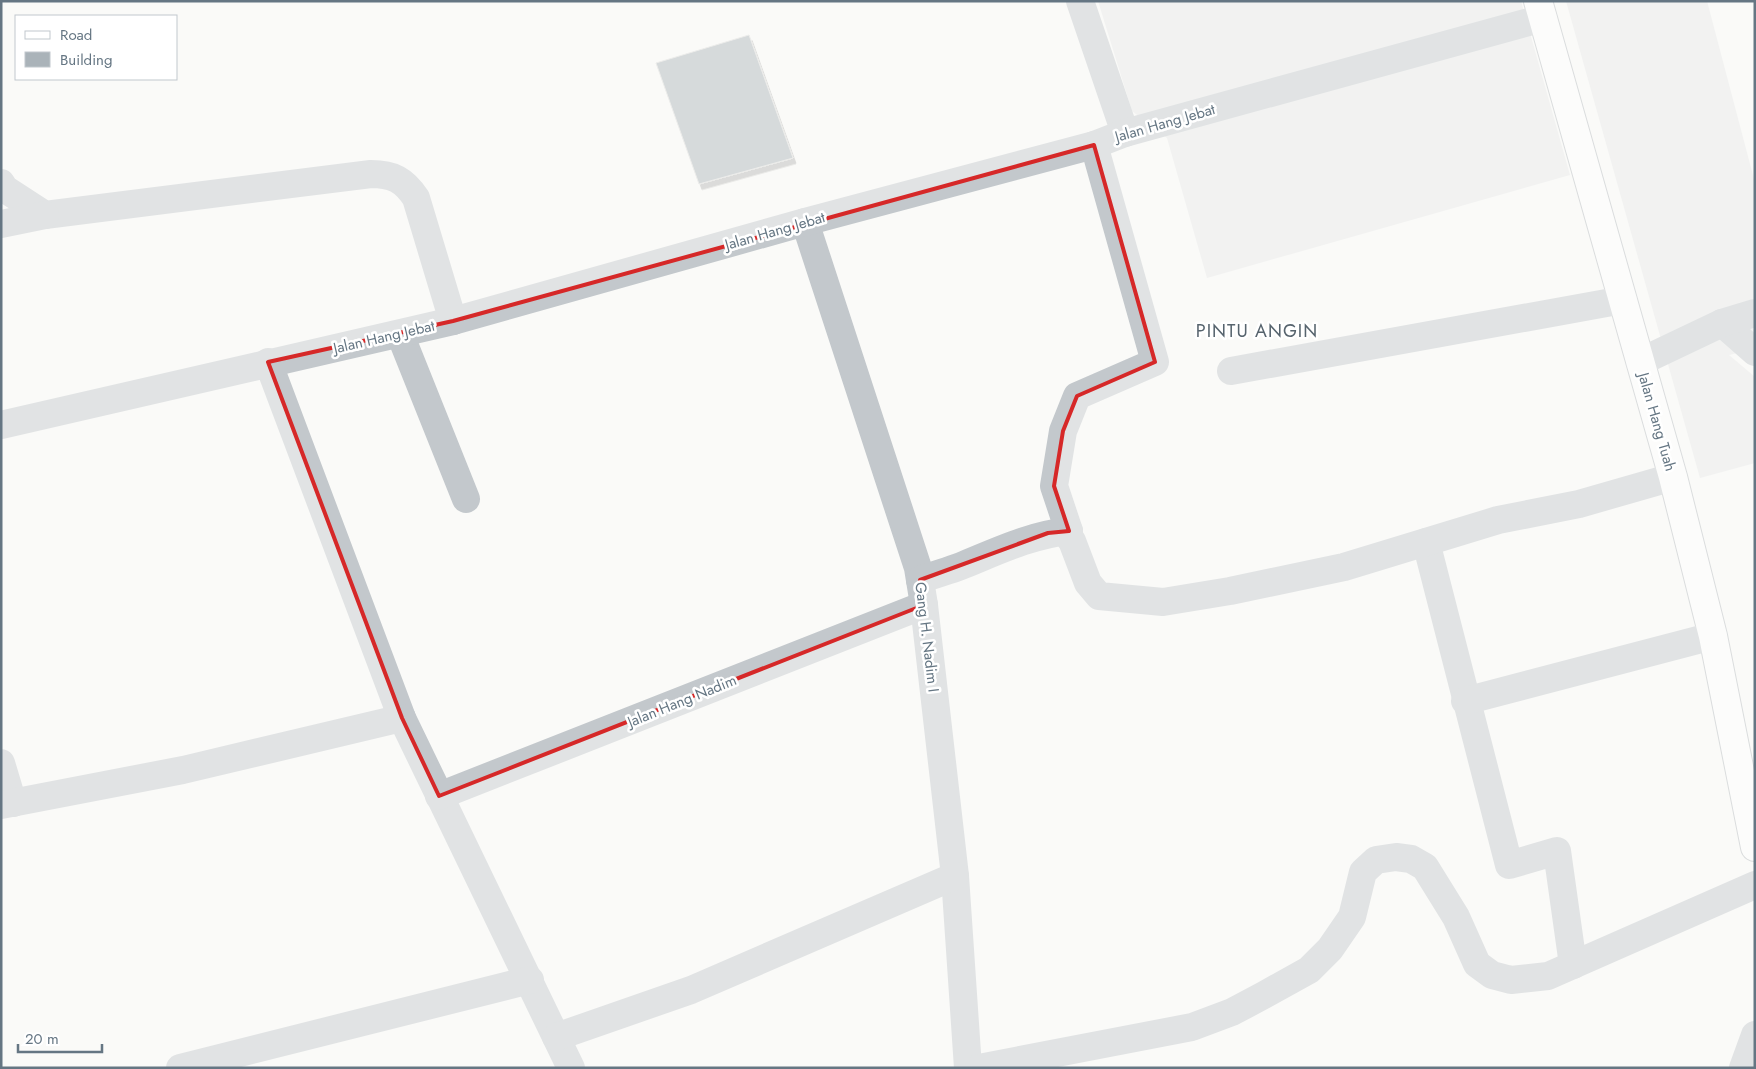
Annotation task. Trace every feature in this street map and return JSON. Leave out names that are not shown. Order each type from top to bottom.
[{"type":"main road","name":"Jalan Hang Tuah","points":[[1541,10],[1673,476],[1713,636],[1755,847]]},
{"type":"street","points":[[1080,1],[1125,133]]},
{"type":"street","name":"Jalan Hang Jebat","points":[[1,425],[268,362],[453,321],[805,222],[1094,145],[1125,133],[1541,10]]},
{"type":"street","points":[[1094,145],[1155,362],[1077,396],[1063,431],[1054,486],[1068,531],[1067,535],[1072,541],[1088,583],[1099,596],[1163,602],[1230,591],[1344,567],[1498,520],[1579,504],[1673,476]]},
{"type":"street","points":[[1,224],[45,215],[371,174],[384,174],[408,185],[416,198],[453,321]]},
{"type":"street","points":[[1,183],[5,188],[45,215]]},
{"type":"street","name":"Gang H. Nadim I","points":[[805,222],[915,559],[922,592],[955,876],[968,1068]]},
{"type":"street","points":[[1231,371],[1623,300]]},
{"type":"street","points":[[1640,362],[1722,323],[1755,313]]},
{"type":"street","points":[[1722,323],[1755,352]]},
{"type":"street","points":[[400,334],[466,499]]},
{"type":"street","points":[[268,362],[402,718],[571,1068]]},
{"type":"street","name":"Jalan Hang Nadim","points":[[439,796],[922,592],[960,566],[1001,549],[1048,533],[1068,531]]},
{"type":"street","points":[[1426,542],[1465,701],[1509,865],[1557,851],[1573,965]]},
{"type":"street","points":[[1465,701],[1713,636]]},
{"type":"street","points":[[1,763],[7,804],[183,770],[402,718]]},
{"type":"street","points":[[979,1068],[1192,1027],[1232,1012],[1264,996],[1309,970],[1330,949],[1352,917],[1363,872],[1376,860],[1396,857],[1411,859],[1425,867],[1456,916],[1477,964],[1492,975],[1511,980],[1548,976],[1755,884]]},
{"type":"street","points":[[556,1037],[691,990],[955,876]]},
{"type":"street","points":[[180,1068],[530,980]]},
{"type":"street","points":[[1743,1068],[1755,1036]]},
{"type":"highlighted area","points":[[1094,145],[1155,362],[1077,396],[1063,431],[1054,486],[1069,531],[1048,533],[920,580],[924,605],[439,796],[402,718],[268,362],[453,321]]},
{"type":"shaded area","points":[[1098,1],[1521,1],[1570,175],[1207,278],[1167,138],[1132,111]]},
{"type":"shaded area","points":[[1566,1],[1707,1],[1755,183],[1755,349],[1729,355],[1755,377],[1755,463],[1700,478]]},
{"type":"building","points":[[749,35],[793,158],[699,184],[656,63]]},
{"type":"district","name":"PINTU ANGIN","points":[[1257,331]]}]
